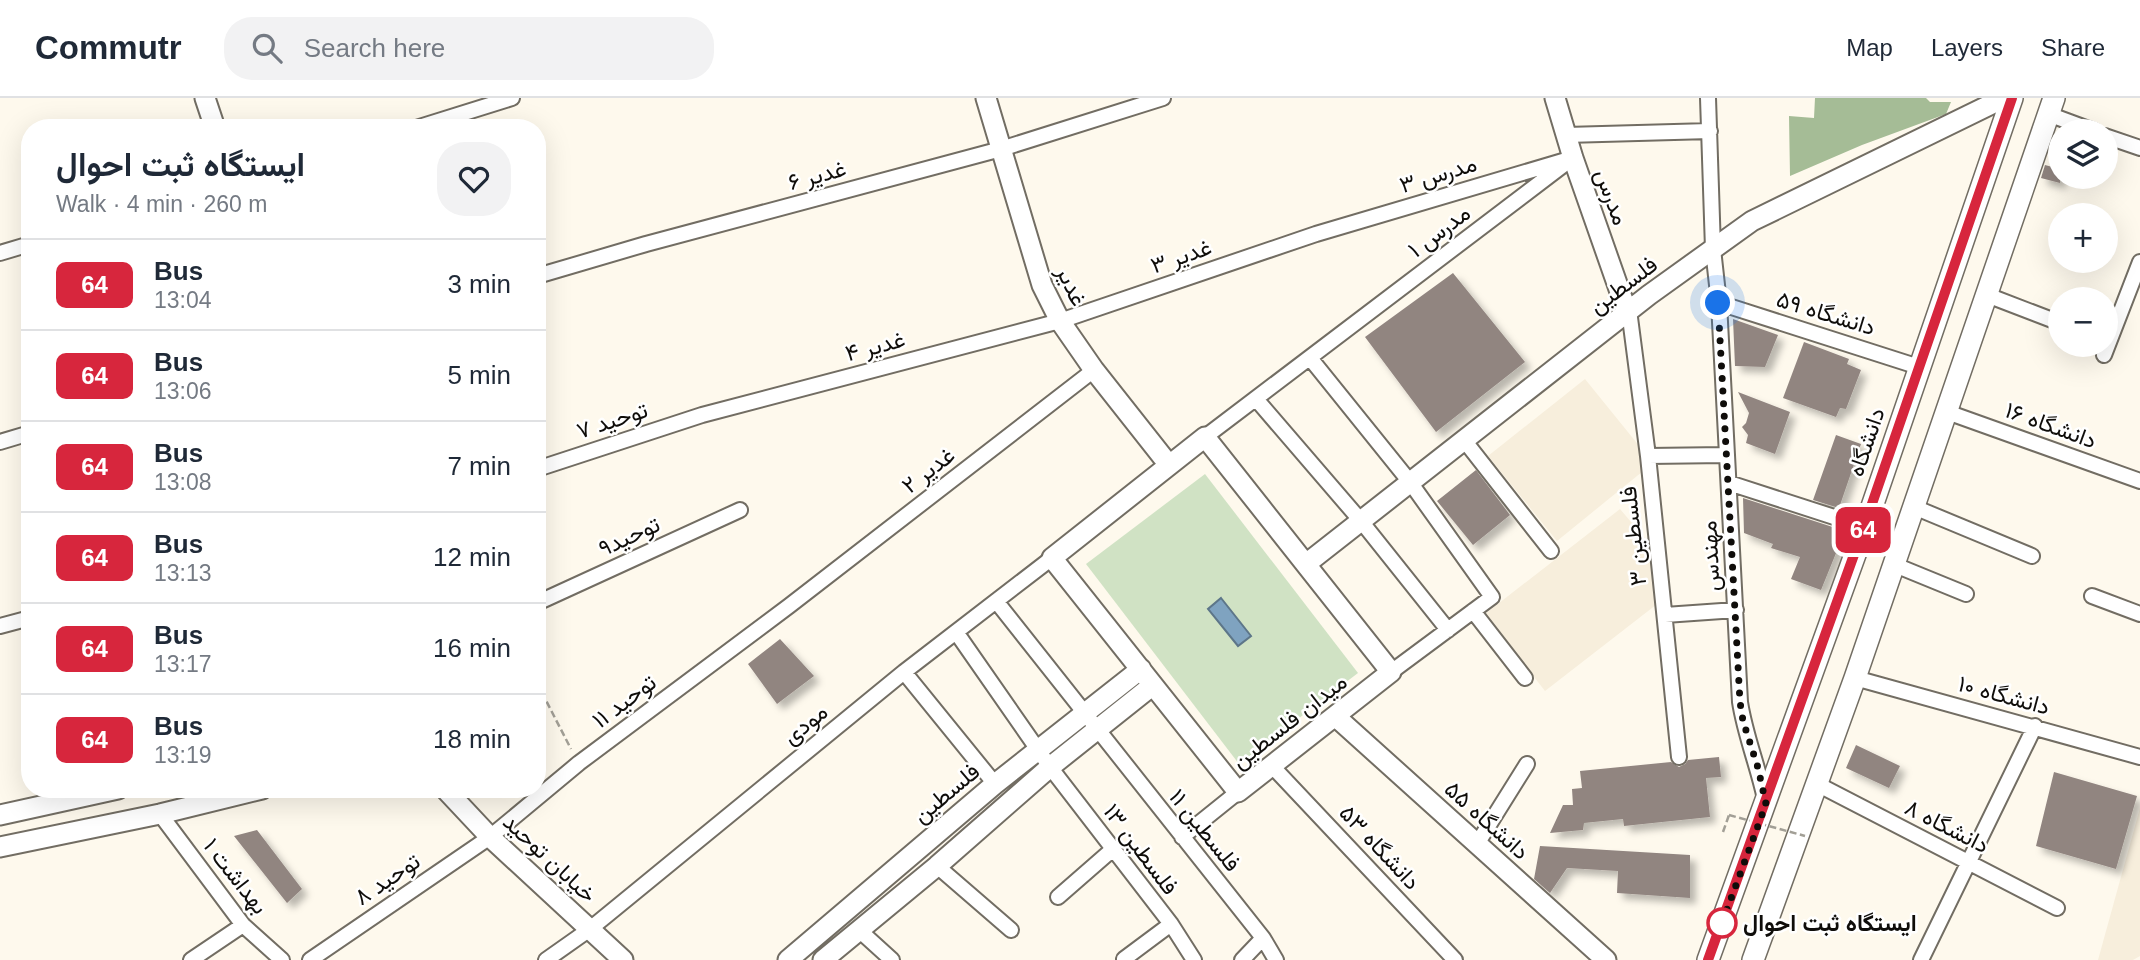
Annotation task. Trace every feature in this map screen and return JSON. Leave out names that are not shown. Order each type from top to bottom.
[{"type":"main road","name":"دانشگاه","points":[[1708,960],[1864,527],[2012,98]]},
{"type":"main road","points":[[1753,960],[1895,565],[2051,106]]},
{"type":"street","points":[[205,98],[212,119]]},
{"type":"street","points":[[445,119],[512,98]]},
{"type":"street","name":"غدیر","points":[[986,98],[1042,285],[1060,321],[1094,370],[1170,465]]},
{"type":"street","name":"غدیر ۶","points":[[546,273],[1000,149],[1163,98]]},
{"type":"street","name":"مدرس","points":[[1555,98],[1573,158],[1628,311]]},
{"type":"street","name":"مهندس","points":[[1708,98],[1713,249],[1740,702],[1766,804]]},
{"type":"street","name":"فلسطین","points":[[1306,564],[1628,311],[1752,221],[2004,98]]},
{"type":"street","points":[[2051,106],[2073,119]]},
{"type":"street","points":[[1566,135],[1710,131]]},
{"type":"street","points":[[2118,140],[2140,148]]},
{"type":"street","name":"مدرس ۳","points":[[1316,234],[1573,158]]},
{"type":"street","name":"مدرس ۱","points":[[1205,437],[1573,158]]},
{"type":"street","name":"غدیر ۳","points":[[1060,321],[1316,234]]},
{"type":"street","points":[[2118,316],[2140,262]]},
{"type":"street","points":[[1987,295],[2048,318]]},
{"type":"street","name":"دانشگاه ۵۹","points":[[1718,303],[1919,366]]},
{"type":"street","name":"فلسطین ۳","points":[[1628,311],[1648,456],[1679,757]]},
{"type":"street","name":"غدیر ۴","points":[[702,415],[1060,321]]},
{"type":"street","points":[[1052,558],[1205,437],[1391,672],[1492,597],[1410,482],[1310,358]]},
{"type":"street","name":"غدیر ۲","points":[[789,606],[1094,370]]},
{"type":"street","points":[[1256,399],[1361,521],[1448,629]]},
{"type":"street","name":"دانشگاه ۱۶","points":[[1947,412],[2140,481]]},
{"type":"street","name":"توحید ۷","points":[[546,465],[702,415]]},
{"type":"street","points":[[0,442],[21,436]]},
{"type":"street","points":[[1464,440],[1551,551]]},
{"type":"street","points":[[1648,456],[1726,455]]},
{"type":"street","points":[[1728,483],[1864,527]]},
{"type":"street","points":[[1914,507],[2032,556]]},
{"type":"street","name":"توحید۹","points":[[546,599],[740,510]]},
{"type":"street","name":"مودی","points":[[546,960],[590,929],[904,672],[1052,558]]},
{"type":"street","name":"میدان فلسطین","points":[[1052,558],[1238,792],[1391,672]]},
{"type":"street","points":[[1895,565],[1966,594]]},
{"type":"street","points":[[2092,596],[2140,614]]},
{"type":"street","name":"فلسطین ۱۱","points":[[996,601],[1263,938],[1276,960]]},
{"type":"street","name":"توحید ۱۱","points":[[546,790],[789,606]]},
{"type":"street","points":[[1665,615],[1736,610]]},
{"type":"street","points":[[1473,611],[1525,678]]},
{"type":"street","points":[[0,626],[21,620]]},
{"type":"street","name":"فلسطین ۱۳","points":[[956,632],[1050,767],[1171,924],[1195,960]]},
{"type":"street","name":"فلسطین","points":[[788,960],[995,784],[1141,669]]},
{"type":"street","points":[[904,672],[995,784]]},
{"type":"street","name":"دانشگاه ۱۰","points":[[1855,678],[2140,757]]},
{"type":"street","name":"فلسطین","points":[[823,960],[937,866],[1050,767],[1153,685]]},
{"type":"street","name":"دانشگاه ۵۵","points":[[1335,716],[1606,960]]},
{"type":"street","points":[[1922,960],[2035,726]]},
{"type":"street","points":[[1477,844],[1527,764]]},
{"type":"street","name":"دانشگاه ۵۳","points":[[1272,765],[1455,960]]},
{"type":"street","name":"دانشگاه ۸","points":[[1817,784],[2057,908]]},
{"type":"street","points":[[1182,837],[1238,792]]},
{"type":"street","points":[[0,815],[77,798]]},
{"type":"street","points":[[0,847],[225,798]]},
{"type":"street","name":"خیابان توحید","points":[[454,798],[490,836],[622,960]]},
{"type":"street","name":"توحید ۱۱","points":[[490,836],[536,798]]},
{"type":"street","name":"بهداشت ۱","points":[[160,814],[243,925],[282,960]]},
{"type":"street","name":"توحید ۸","points":[[310,960],[490,836]]},
{"type":"street","points":[[1058,897],[1113,849]]},
{"type":"street","points":[[937,866],[1011,930]]},
{"type":"street","points":[[1124,959],[1171,924]]},
{"type":"street","points":[[191,960],[243,925]]},
{"type":"street","points":[[859,930],[892,960]]},
{"type":"street","points":[[1242,960],[1263,938]]},
{"type":"path","points":[[546,700],[579,763]]},
{"type":"path","points":[[1723,832],[1729,815],[1805,836]]},
{"type":"shaded area","points":[[1585,379],[1653,463],[1557,541],[1488,456]]},
{"type":"shaded area","points":[[1620,509],[1648,542],[1655,534],[1661,601],[1545,691],[1485,614]]},
{"type":"shaded area","points":[[2140,808],[2140,956],[2133,960],[2098,960]]},
{"type":"green space","points":[[1815,98],[1926,98],[1930,102],[1951,102],[1946,114],[1862,145],[1790,176],[1789,116],[1814,118]]},
{"type":"green space","points":[[1205,474],[1358,673],[1239,764],[1086,564]]},
{"type":"water","points":[[1221,598],[1251,636],[1238,646],[1208,609]]},
{"type":"building","points":[[2045,165],[2048,166],[2048,180],[2041,178]]},
{"type":"building","points":[[1453,273],[1525,362],[1436,432],[1365,337]]},
{"type":"building","points":[[1733,319],[1778,335],[1765,367],[1735,366]]},
{"type":"building","points":[[1804,342],[1849,359],[1847,364],[1861,370],[1846,409],[1840,408],[1836,417],[1783,398]]},
{"type":"building","points":[[1738,392],[1790,412],[1775,454],[1746,443],[1748,435],[1742,427],[1749,413]]},
{"type":"building","points":[[1836,435],[1861,444],[1839,508],[1813,500]]},
{"type":"building","points":[[1476,470],[1510,515],[1473,545],[1437,501]]},
{"type":"building","points":[[1743,498],[1845,531],[1821,590],[1791,579],[1800,557],[1771,548],[1773,544],[1744,533]]},
{"type":"building","points":[[780,639],[814,676],[777,704],[748,664]]},
{"type":"building","points":[[1856,745],[1900,766],[1889,788],[1846,768]]},
{"type":"building","points":[[1719,757],[1721,777],[1706,778],[1710,817],[1624,826],[1623,819],[1584,823],[1583,830],[1550,833],[1563,805],[1573,805],[1572,789],[1582,788],[1580,771],[1671,762],[1679,767],[1688,760]]},
{"type":"building","points":[[2054,772],[2137,796],[2116,869],[2036,846]]},
{"type":"building","points":[[257,830],[302,889],[287,903],[234,836]]},
{"type":"building","points":[[1540,846],[1690,855],[1690,898],[1617,893],[1618,871],[1567,868],[1550,893],[1534,879]]},
{"type":"bus line","name":"64","points":[[1708,960],[1779,769],[2012,98]]},
{"type":"place","name":"ایستگاه ثبت احوال","points":[[1722,923]]},
{"type":"route","points":[[1718,303],[1740,702],[1766,804],[1722,923]]}]
